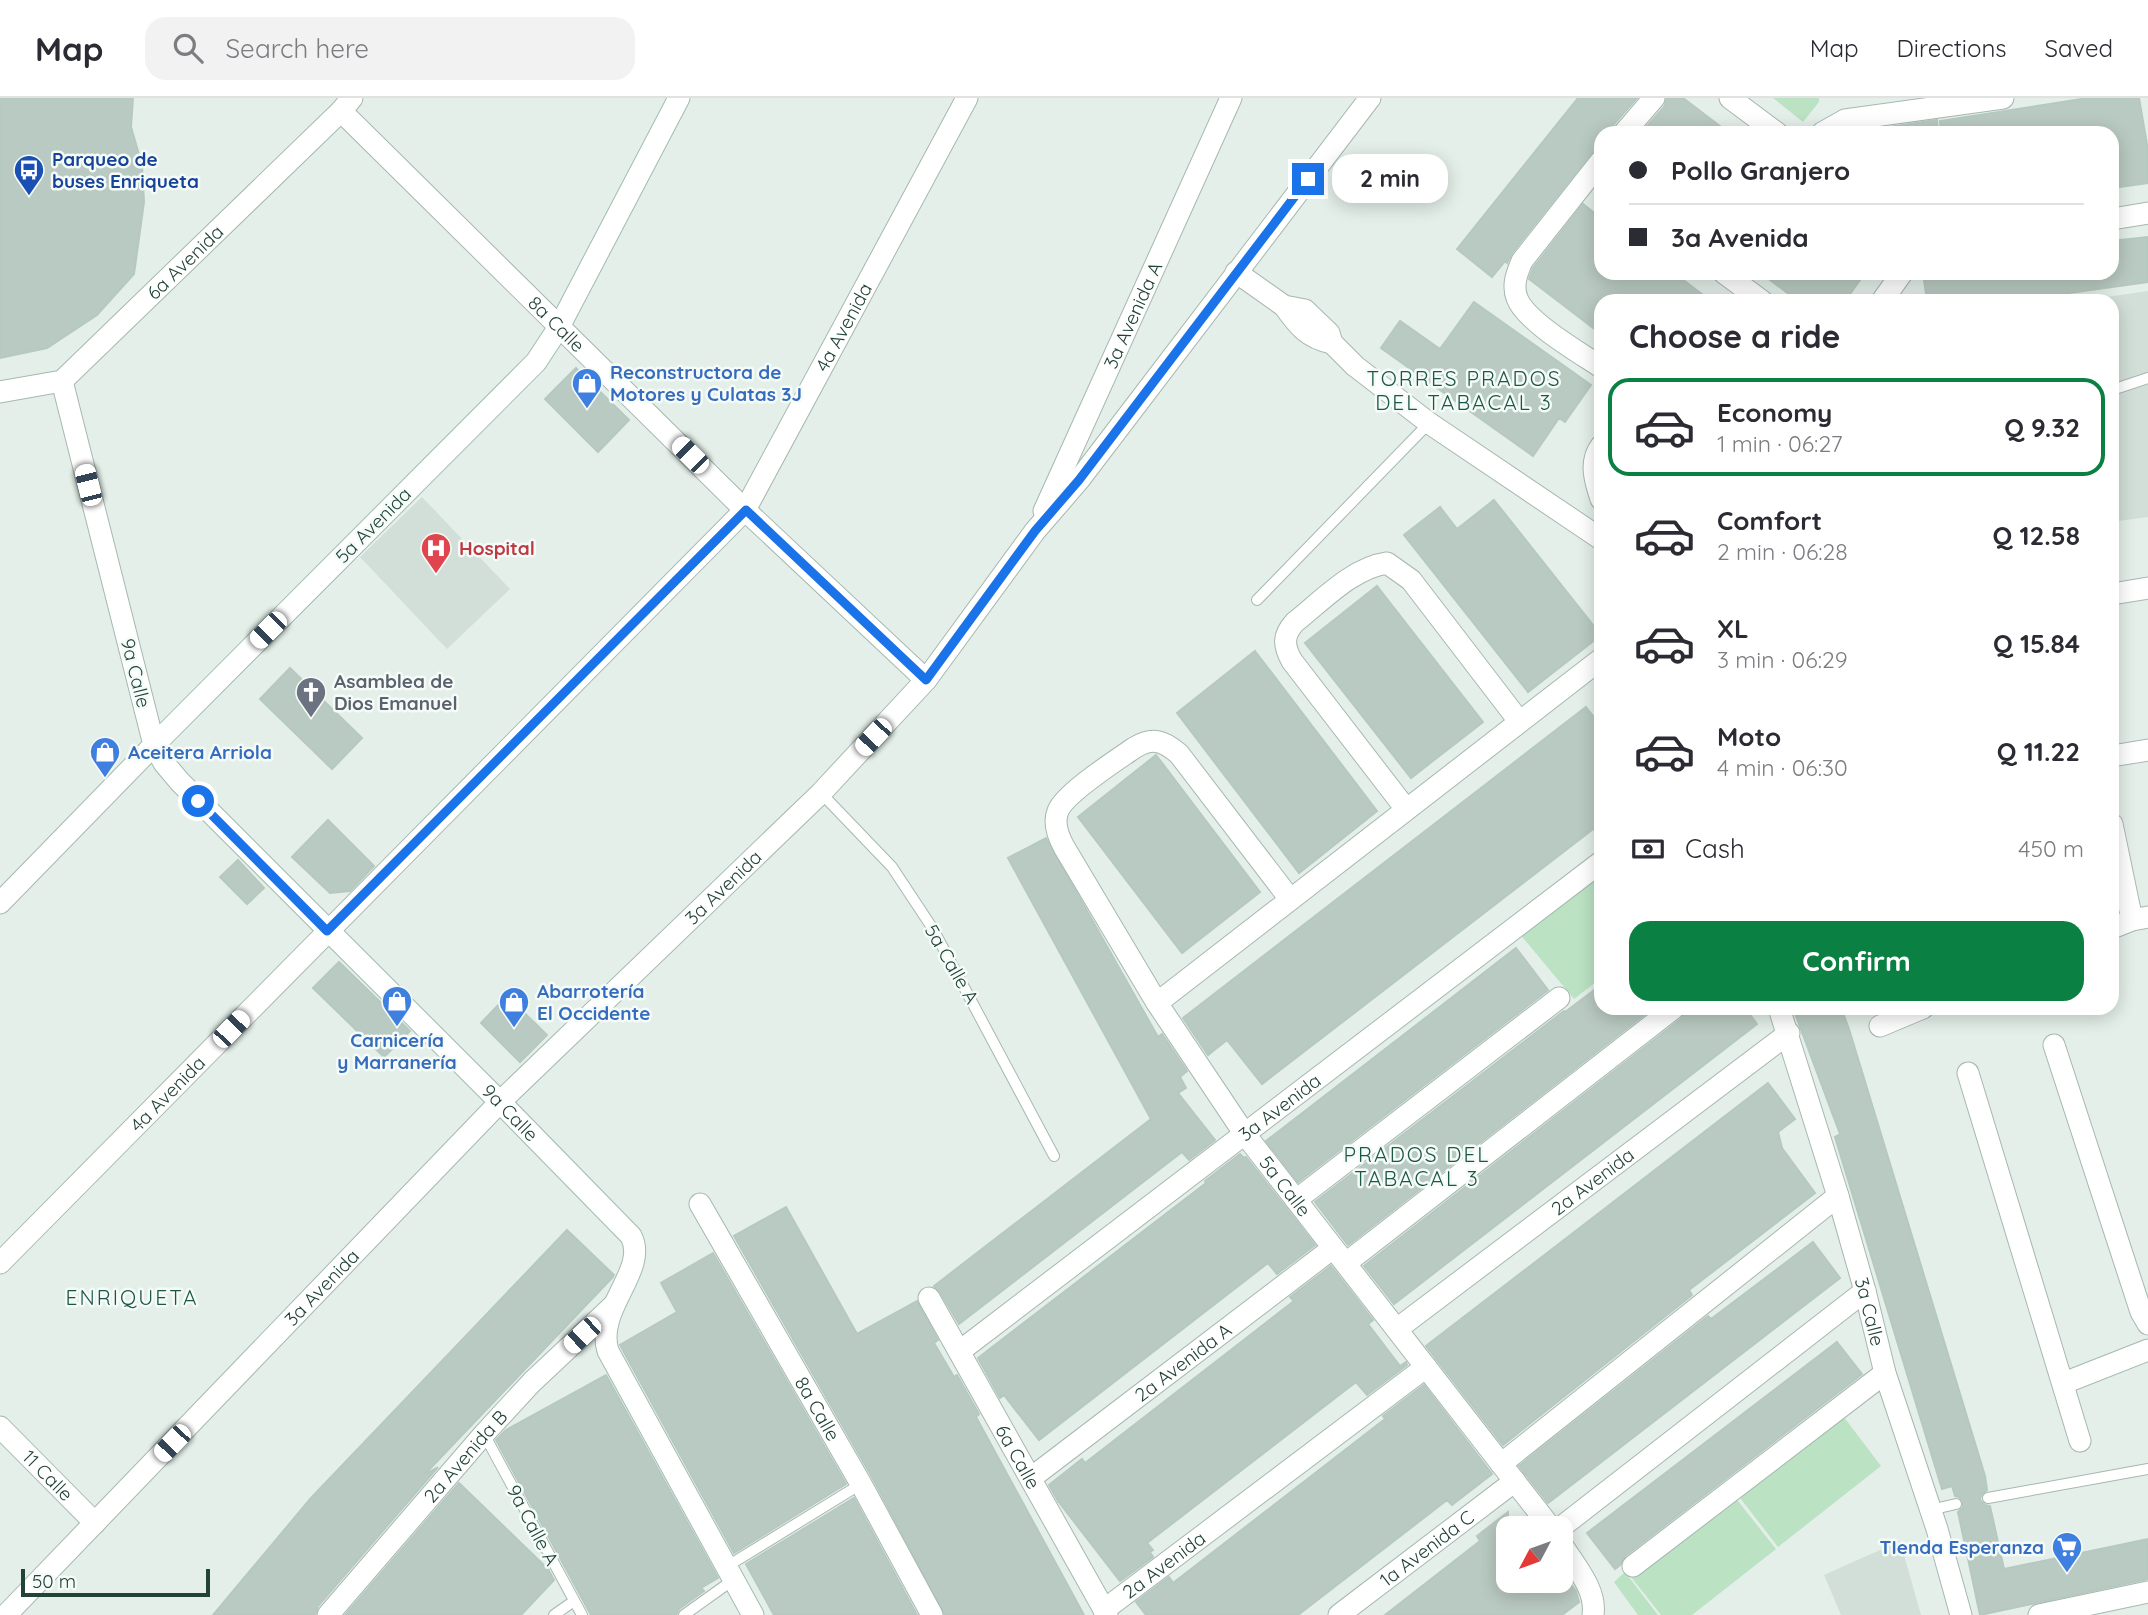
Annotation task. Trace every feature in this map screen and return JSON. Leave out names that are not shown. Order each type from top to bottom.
[{"type":"street","name":"5a Avenida","points":[[0,903],[536,362],[559,327],[679,98]]},
{"type":"street","name":"4a Avenida","points":[[0,1263],[746,510],[967,98]]},
{"type":"street","name":"3a Avenida A","points":[[1035,531],[1231,98]]},
{"type":"street","name":"3a Avenida","points":[[6,1615],[500,1102],[821,793],[926,680],[1035,531],[1079,480],[1370,98]]},
{"type":"street","points":[[1630,126],[1654,98]]},
{"type":"street","points":[[1730,98],[1768,126]]},
{"type":"street","points":[[1834,126],[1844,120],[2003,98]]},
{"type":"street","name":"8a Calle","points":[[346,104],[559,327],[746,510],[926,680]]},
{"type":"street","name":"6a Avenida","points":[[62,381],[346,104]]},
{"type":"street","points":[[1594,177],[1522,261],[1515,280],[1517,298],[1525,312],[1594,362]]},
{"type":"street","points":[[2119,218],[2148,213]]},
{"type":"street","points":[[1236,272],[1288,307],[1297,326],[1308,335],[1332,343],[1355,366],[1429,424],[1594,534]]},
{"type":"street","points":[[1734,280],[1752,294]]},
{"type":"street","points":[[0,392],[62,381]]},
{"type":"street","name":"9a Calle","points":[[62,381],[154,745],[164,763],[633,1239],[635,1256],[605,1330],[608,1351],[753,1615]]},
{"type":"street","points":[[1406,809],[1292,661],[1284,642],[1287,631],[1295,622],[1357,573],[1372,565],[1387,564],[1411,580],[1519,721]]},
{"type":"street","points":[[2119,593],[2148,588]]},
{"type":"street","points":[[1157,1003],[1594,664]]},
{"type":"street","name":"5a Calle","points":[[1290,899],[1179,754],[1157,740],[1145,741],[1134,748],[1067,798],[1058,810],[1057,834],[1064,848],[1157,1003],[1244,1133],[1542,1516]]},
{"type":"street","points":[[2119,755],[2148,750]]},
{"type":"street","points":[[2119,860],[2131,922]]},
{"type":"street","name":"3a Avenida","points":[[960,1351],[1594,867]]},
{"type":"street","points":[[1296,1200],[1559,998]]},
{"type":"street","name":"2a Avenida A","points":[[1031,1478],[1340,1256],[1665,1015]]},
{"type":"street","name":"3a Calle","points":[[1782,1015],[1838,1196],[1885,1373],[1961,1615]]},
{"type":"street","points":[[1880,1026],[1906,1015]]},
{"type":"street","name":"2a Avenida","points":[[1397,1329],[1789,1032]]},
{"type":"street","points":[[2054,1045],[2141,1312],[2148,1324]]},
{"type":"street","points":[[1968,1073],[2080,1441]]},
{"type":"street","points":[[1501,1464],[1838,1196]]},
{"type":"street","name":"8a Calle","points":[[700,1204],[932,1615]]},
{"type":"street","points":[[1573,1518],[1865,1290]]},
{"type":"street","name":"6a Calle","points":[[929,1298],[1105,1612]]},
{"type":"street","name":"2a Avenida B","points":[[328,1615],[531,1382],[614,1305]]},
{"type":"street","points":[[2064,1383],[2148,1350]]},
{"type":"street","name":"2a Avenida","points":[[1105,1612],[1426,1367]]},
{"type":"street","points":[[1633,1566],[1885,1373]]},
{"type":"street","name":"11 Calle","points":[[0,1427],[95,1523]]},
{"type":"street","name":"1a Avenida C","points":[[1339,1615],[1515,1481]]},
{"type":"street","points":[[1573,1562],[1589,1587],[1594,1604],[1592,1615]]},
{"type":"street","points":[[2039,1615],[2148,1591]]},
{"type":"lane","points":[[2119,388],[2148,378]]},
{"type":"lane","points":[[1257,600],[1429,424]]},
{"type":"lane","name":"5a Calle A","points":[[821,793],[892,867],[933,929],[1054,1156]]},
{"type":"lane","name":"9a Calle A","points":[[484,1434],[582,1615]]},
{"type":"lane","points":[[1988,1498],[2148,1469]]},
{"type":"lane","points":[[684,1615],[730,1574],[861,1485]]},
{"type":"lane","points":[[1930,1510],[1956,1504]]},
{"type":"lane","points":[[554,1615],[574,1601]]},
{"type":"shaded area","points":[[2148,291],[2148,517],[2119,521],[2119,295]]},
{"type":"shaded area","points":[[422,497],[510,589],[447,649],[360,557]]},
{"type":"shaded area","points":[[1900,1541],[1921,1615],[1841,1615],[1824,1575]]},
{"type":"green space","points":[[1773,98],[1819,98],[1819,102],[1803,122]]},
{"type":"green space","points":[[1594,878],[1594,983],[1574,999],[1519,933]]},
{"type":"green space","points":[[1840,1412],[1881,1466],[1778,1547],[1737,1494]]},
{"type":"green space","points":[[1734,1496],[1776,1549],[1692,1615],[1661,1615],[1631,1577]]},
{"type":"green space","points":[[1625,1572],[1658,1615],[1638,1615],[1614,1582]]},
{"type":"building","points":[[0,98],[133,98],[131,127],[142,165],[144,202],[134,274],[97,315],[47,348],[0,358]]},
{"type":"building","points":[[1578,98],[1637,98],[1613,126],[1594,126],[1594,150],[1512,253],[1507,263],[1505,261],[1492,277],[1457,249]]},
{"type":"building","points":[[1667,98],[1683,98],[1720,126],[1647,126],[1664,107]]},
{"type":"building","points":[[2088,98],[2139,98],[2148,150],[2148,183],[2119,187],[2119,126],[1940,126],[1940,121]]},
{"type":"building","points":[[1937,120],[1937,126],[1896,126]]},
{"type":"building","points":[[1583,204],[1594,213],[1594,280],[1683,280],[1702,294],[1594,294],[1594,329],[1529,279],[1533,268]]},
{"type":"building","points":[[2148,237],[2148,282],[2063,294],[1926,294],[1924,280],[2119,280],[2119,240]]},
{"type":"building","points":[[1770,280],[1860,280],[1850,294],[1789,294]]},
{"type":"building","points":[[1474,302],[1591,385],[1565,422],[1559,418],[1533,456],[1381,348],[1400,321],[1440,349]]},
{"type":"building","name":"Reconstructora de Motores y Culatas 3J","points":[[576,368],[629,420],[598,452],[545,399]]},
{"type":"building","points":[[1494,500],[1594,626],[1594,640],[1528,692],[1404,535],[1440,507],[1457,529]]},
{"type":"building","points":[[1377,586],[1483,722],[1411,778],[1305,643]]},
{"type":"building","points":[[1255,651],[1377,811],[1299,873],[1177,713]]},
{"type":"building","name":"Asamblea de Dios Emanuel","points":[[290,668],[362,738],[332,769],[260,699]]},
{"type":"building","points":[[1586,707],[1594,717],[1594,828],[1262,1084],[1227,1040],[1208,1055],[1183,1018]]},
{"type":"building","points":[[1156,755],[1260,892],[1182,953],[1078,817]]},
{"type":"building","points":[[328,820],[374,866],[350,891],[330,893],[292,857]]},
{"type":"building","points":[[1046,838],[1158,1037],[1162,1034],[1187,1071],[1180,1077],[1186,1088],[1178,1093],[1215,1140],[1189,1160],[1182,1152],[959,1324],[934,1286],[1151,1119],[1008,858]]},
{"type":"building","points":[[238,860],[264,888],[247,904],[220,877]]},
{"type":"building","points":[[1516,948],[1548,990],[1298,1182],[1266,1141]]},
{"type":"building","points":[[339,962],[410,1031],[384,1057],[313,988]]},
{"type":"building","points":[[1594,990],[1594,1015],[1644,1015],[1348,1245],[1315,1202]]},
{"type":"building","name":"Abarrotería El Occidente","points":[[507,996],[547,1035],[520,1062],[481,1023]]},
{"type":"building","points":[[1684,1015],[1750,1015],[1757,1024],[1394,1304],[1364,1266]]},
{"type":"building","points":[[1796,1015],[1844,1015],[1849,1029],[1985,1476],[1987,1490],[1980,1500],[1990,1506],[2004,1569],[2148,1539],[2148,1579],[1980,1615],[1958,1512],[1963,1507],[1963,1502],[1955,1496],[1952,1486],[1942,1489],[1835,1137],[1840,1134]]},
{"type":"building","points":[[1768,1083],[1795,1119],[1778,1132],[1782,1148],[1815,1193],[1689,1290],[1692,1295],[1503,1445],[1426,1346]]},
{"type":"building","points":[[1240,1154],[1246,1157],[1315,1245],[1277,1274],[1268,1263],[1039,1440],[1004,1395],[1000,1398],[978,1358]]},
{"type":"building","points":[[786,1207],[857,1334],[917,1301],[938,1340],[934,1343],[954,1377],[957,1375],[979,1414],[976,1417],[1084,1615],[945,1615],[872,1477],[734,1236]]},
{"type":"building","points":[[567,1230],[614,1275],[613,1277],[424,1475],[438,1467],[318,1606],[315,1615],[213,1615],[311,1498]]},
{"type":"building","points":[[1813,1242],[1840,1278],[1548,1503],[1519,1466],[1708,1316],[1711,1319]]},
{"type":"building","points":[[713,1253],[846,1484],[734,1553],[620,1345],[677,1312],[661,1283]]},
{"type":"building","points":[[1331,1266],[1373,1320],[1368,1324],[1400,1366],[1406,1362],[1407,1365],[1367,1395],[1356,1382],[1147,1543],[1153,1550],[1150,1552],[1153,1557],[1120,1581],[1058,1501],[1049,1485],[1082,1459],[1085,1463],[1294,1301],[1290,1297]]},
{"type":"building","points":[[1837,1342],[1862,1374],[1625,1556],[1615,1569],[1587,1533]]},
{"type":"building","points":[[606,1375],[718,1578],[701,1588],[704,1591],[679,1609],[676,1615],[591,1615],[496,1440],[506,1430]]},
{"type":"building","points":[[1424,1385],[1492,1474],[1452,1505],[1447,1500],[1298,1615],[1146,1615],[1136,1602],[1169,1577],[1173,1583],[1385,1419],[1383,1416]]},
{"type":"building","points":[[459,1483],[548,1569],[554,1580],[521,1615],[345,1615]]},
{"type":"building","points":[[854,1498],[917,1615],[774,1615],[746,1564]]},
{"type":"building","points":[[1496,1521],[1496,1593],[1573,1593],[1573,1587],[1579,1602],[1562,1615],[1385,1615],[1480,1541],[1477,1536]]},
{"type":"place","name":"Parqueo de buses Enriqueta","points":[[29,197]]},
{"type":"place","name":"Reconstructora de Motores y Culatas 3J","points":[[587,410]]},
{"type":"place","name":"Hospital","points":[[436,575]]},
{"type":"place","name":"Asamblea de Dios Emanuel","points":[[311,719]]},
{"type":"place","name":"Aceitera Arriola","points":[[105,779]]},
{"type":"place","name":"Carnicería y Marranería","points":[[397,1028]]},
{"type":"place","name":"Abarrotería El Occidente","points":[[514,1029]]},
{"type":"place","name":"TIenda Esperanza","points":[[2067,1574]]},
{"type":"district","name":"TORRES PRADOS DEL TABACAL 3","points":[[1464,390]]},
{"type":"district","name":"PRADOS DEL TABACAL 3","points":[[1417,1166]]},
{"type":"district","name":"ENRIQUETA","points":[[132,1297]]},
{"type":"route","points":[[198,801],[327,931],[746,510],[926,680],[1035,531],[1079,480],[1308,179]]}]
